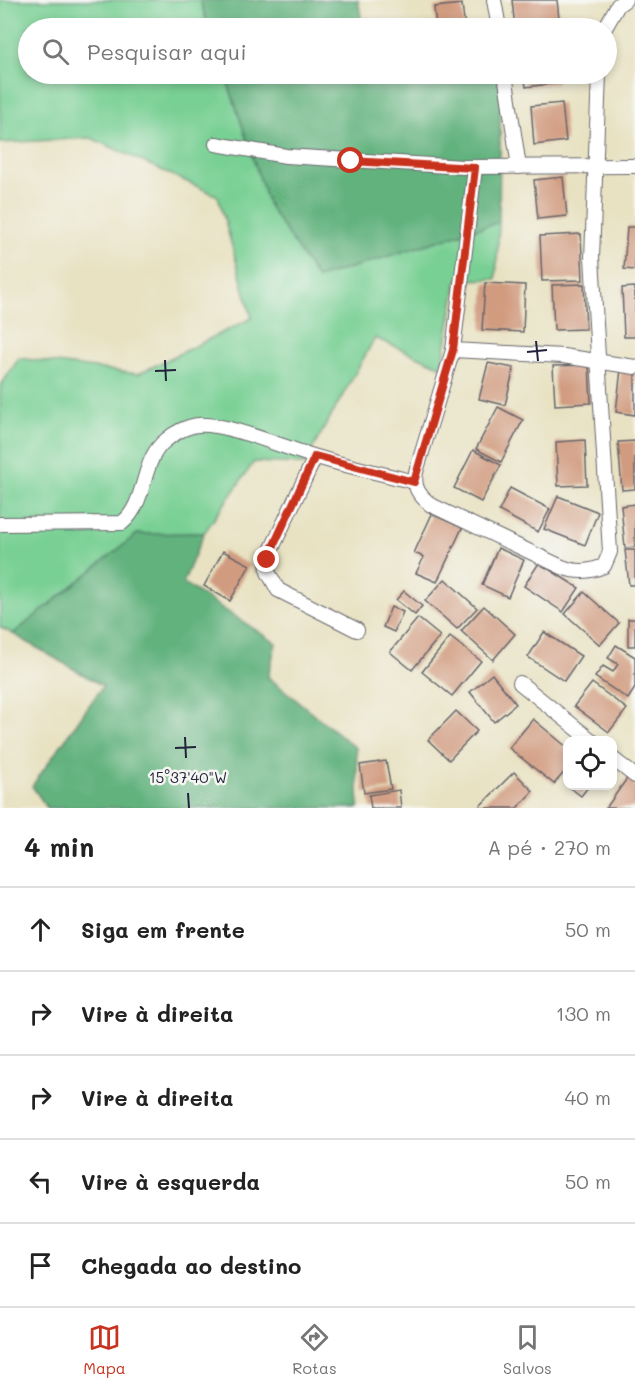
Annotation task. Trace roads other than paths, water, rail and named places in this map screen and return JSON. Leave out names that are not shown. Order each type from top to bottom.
[{"type":"street","points":[[494,0],[497,18]]},
{"type":"street","points":[[610,18],[624,0]]},
{"type":"street","points":[[507,84],[519,167]]},
{"type":"street","points":[[475,168],[453,350],[414,482],[422,498],[431,505],[562,567],[573,571],[591,571],[604,566],[610,552],[592,258],[598,84]]},
{"type":"street","points":[[216,144],[286,156],[475,168],[635,166]]},
{"type":"street","points":[[453,350],[598,361],[635,367]]},
{"type":"street","points":[[0,524],[122,523],[130,516],[139,501],[155,450],[181,430],[199,425],[217,426],[315,456],[414,482]]},
{"type":"street","points":[[315,456],[267,560],[268,572],[278,590],[357,630]]},
{"type":"street","points":[[520,683],[585,736]]},
{"type":"street","points":[[617,762],[635,776]]}]
